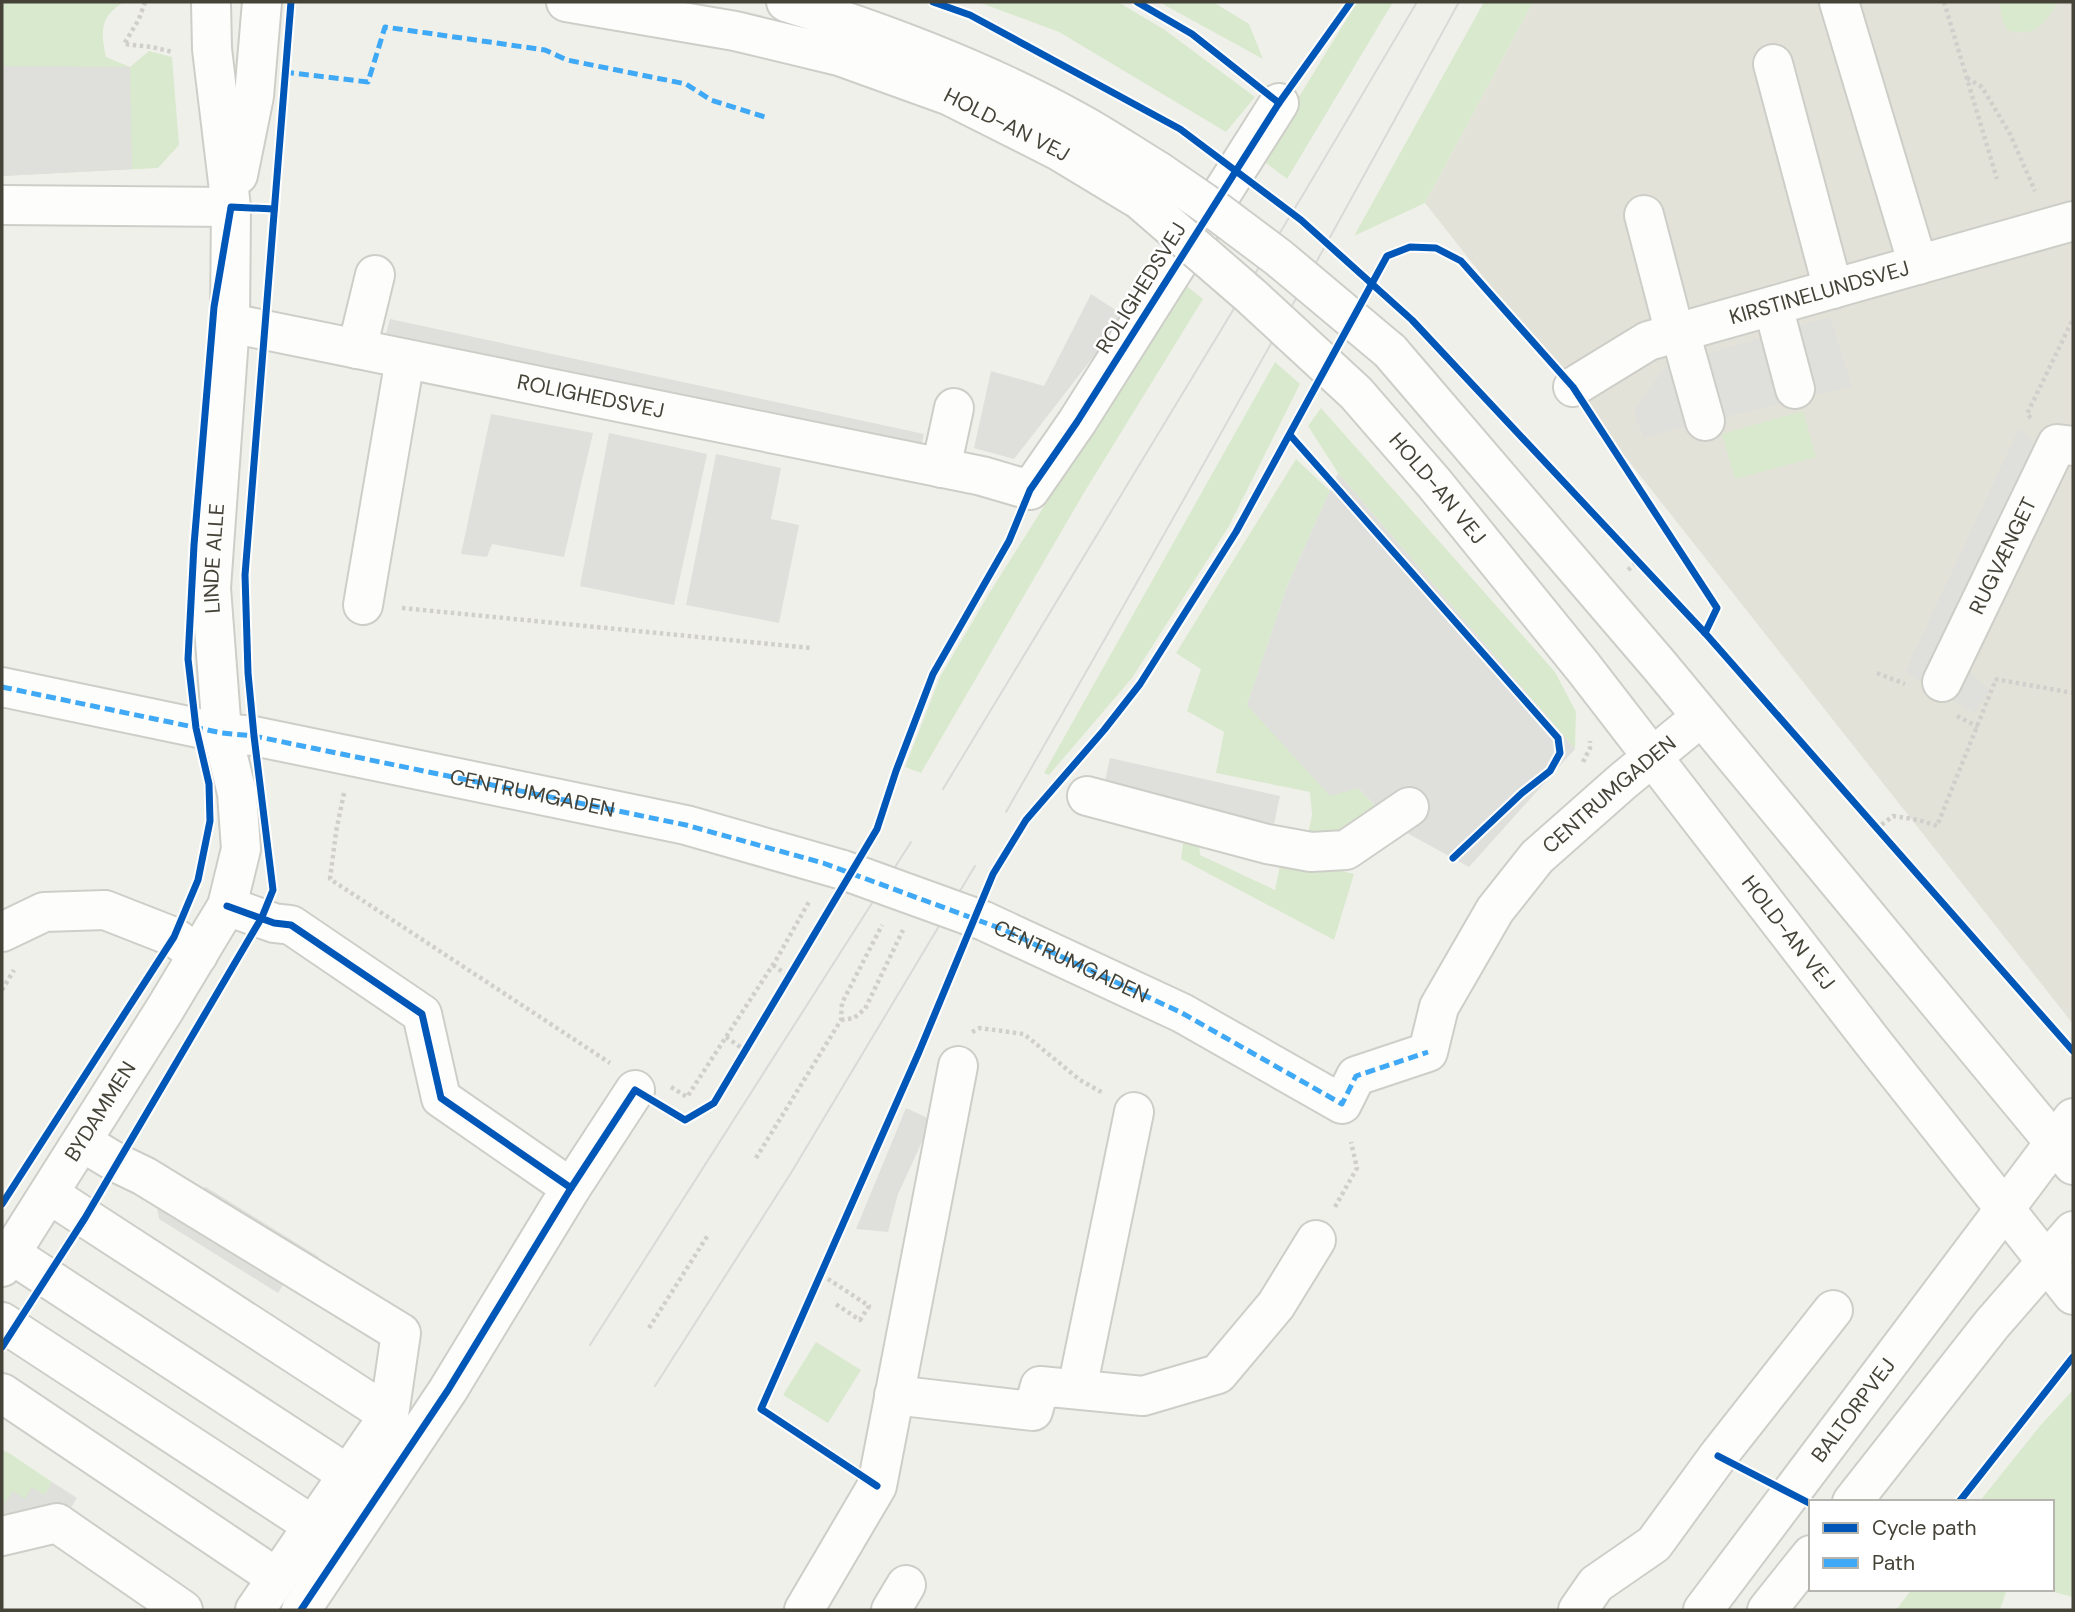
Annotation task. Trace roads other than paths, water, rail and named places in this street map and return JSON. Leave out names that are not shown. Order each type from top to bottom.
[{"type":"street","name":"LINDE ALLE","points":[[211,2],[212,49],[231,208],[230,323],[211,588],[222,733],[237,793],[241,849],[227,906]]},
{"type":"street","name":"LINDE ALLE","points":[[231,208],[254,96],[262,2]]},
{"type":"street","name":"HOLD-AN VEJ","points":[[566,2],[735,31],[839,56],[950,96],[1059,151],[1219,213],[1279,258],[1390,351],[2067,1142]]},
{"type":"street","name":"HOLD-AN VEJ","points":[[786,2],[850,22],[961,65],[1075,120],[1149,186],[1251,296],[1356,393],[1434,483],[1583,667],[2073,1295]]},
{"type":"street","points":[[1839,2],[1918,265]]},
{"type":"street","points":[[1773,64],[1833,289]]},
{"type":"street","name":"ROLIGHEDSVEJ","points":[[230,323],[982,476],[1030,490],[1077,422],[1279,103]]},
{"type":"street","points":[[2,205],[231,208]]},
{"type":"street","points":[[1644,215],[1705,421]]},
{"type":"street","name":"KIRSTINELUNDSVEJ","points":[[1573,387],[1647,341],[2060,225]]},
{"type":"street","points":[[357,349],[375,275]]},
{"type":"street","points":[[1773,306],[1795,389]]},
{"type":"street","points":[[363,604],[405,359]]},
{"type":"street","points":[[941,468],[954,408]]},
{"type":"street","name":"RUGVÆNGET","points":[[1942,682],[2065,445]]},
{"type":"street","name":"CENTRUMGADEN","points":[[2,687],[686,825],[843,870],[984,921],[1182,1013],[1342,1104],[1356,1076],[1428,1052],[1439,1007],[1495,910],[1537,857],[1651,757],[1702,717]]},
{"type":"street","points":[[1087,796],[1267,844],[1311,852],[1346,850],[1409,807]]},
{"type":"street","points":[[227,906],[274,923],[291,925],[422,1014],[441,1098],[571,1188]]},
{"type":"street","name":"BYDAMMEN","points":[[6,1261],[227,906]]},
{"type":"street","points":[[2,932],[44,912],[105,910],[174,937],[198,955]]},
{"type":"street","points":[[804,1610],[877,1486],[958,1066]]},
{"type":"street","points":[[301,1610],[448,1390],[633,1083]]},
{"type":"street","points":[[1077,1389],[1134,1112]]},
{"type":"street","points":[[82,1142],[144,1176],[401,1333],[388,1415],[255,1610]]},
{"type":"street","name":"BALTORPVEJ","points":[[1703,1610],[2004,1209],[2067,1142]]},
{"type":"street","points":[[49,1194],[388,1415]]},
{"type":"street","points":[[1854,1500],[1992,1324],[2073,1231]]},
{"type":"street","points":[[894,1395],[1033,1411],[1040,1386],[1143,1396],[1218,1374],[1276,1306],[1316,1240]]},
{"type":"street","points":[[6,1261],[347,1474]]},
{"type":"street","points":[[1578,1610],[1596,1584],[1654,1544],[1718,1456],[1833,1310]]},
{"type":"street","points":[[2,1322],[312,1525]]},
{"type":"street","points":[[2,1393],[277,1578]]},
{"type":"street","points":[[2,1536],[57,1523],[183,1610]]},
{"type":"street","points":[[1767,1610],[1809,1558]]},
{"type":"tram line","points":[[943,789],[1417,2]]},
{"type":"tram line","points":[[1006,812],[1235,408],[1459,2]]},
{"type":"tram line","points":[[590,1345],[911,842]]},
{"type":"tram line","points":[[655,1386],[791,1173],[975,866]]}]
